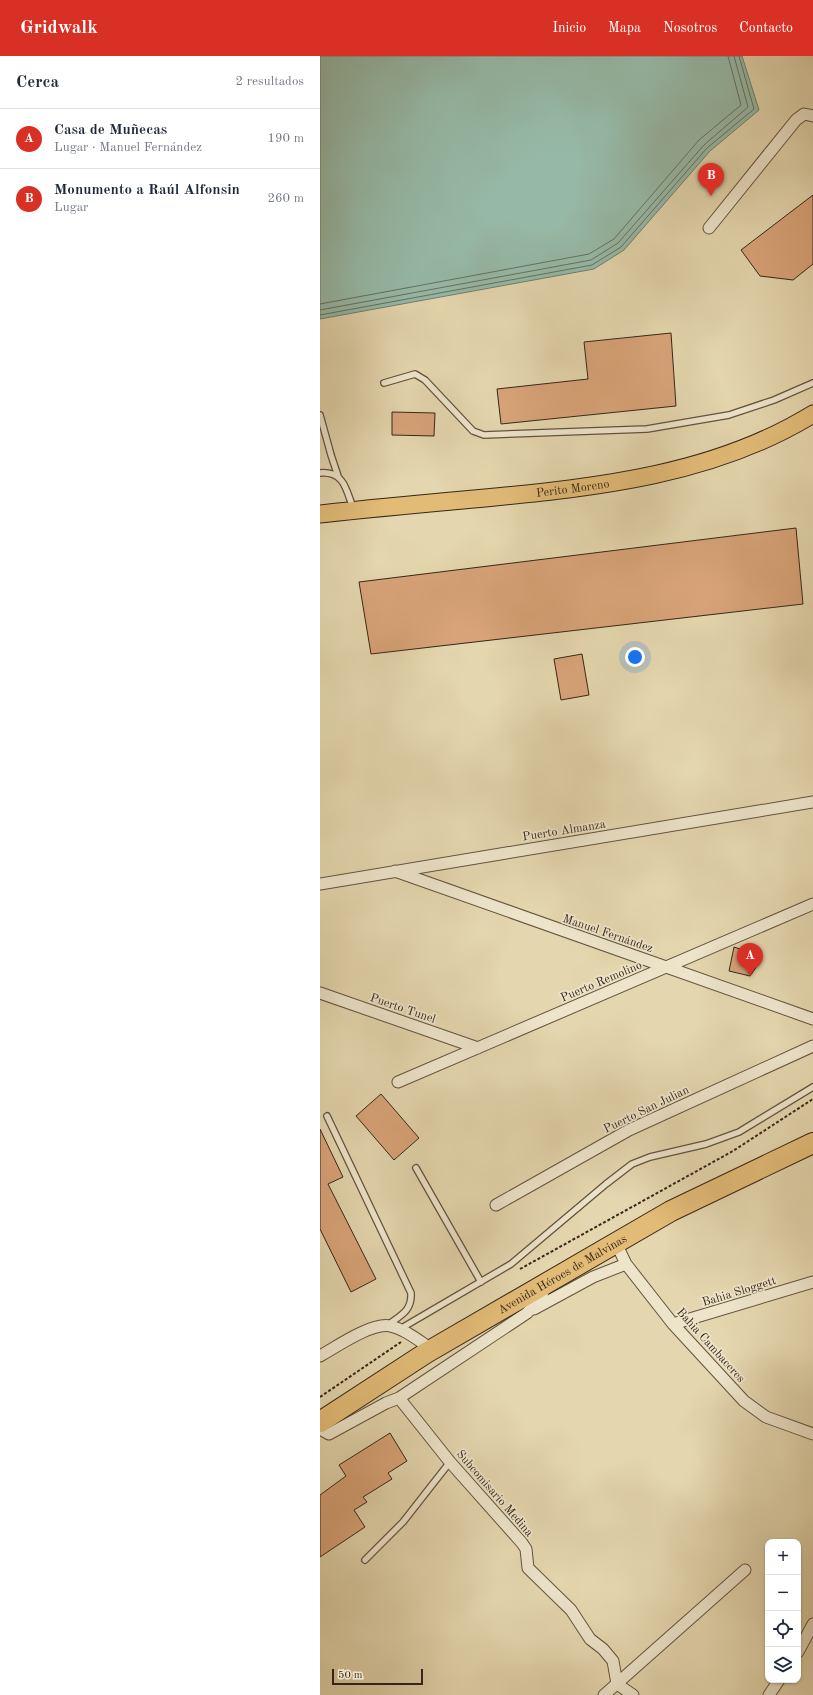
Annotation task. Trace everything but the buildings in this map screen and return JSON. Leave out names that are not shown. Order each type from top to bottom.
[{"type":"highway","name":"Avenida Héroes de Malvinas","points":[[320,1422],[433,1350],[616,1243],[671,1212],[813,1143]]},
{"type":"main road","name":"Perito Moreno","points":[[320,514],[546,492],[611,484],[668,472],[719,457],[759,443],[813,414]]},
{"type":"street","points":[[709,228],[796,120],[804,114],[813,116]]},
{"type":"street","name":"Puerto Almanza","points":[[320,884],[813,802]]},
{"type":"street","name":"Manuel Fernández","points":[[395,871],[813,1019]]},
{"type":"street","name":"Puerto Remolino","points":[[398,1082],[813,904]]},
{"type":"street","name":"Puerto Tunel","points":[[320,993],[478,1048]]},
{"type":"street","name":"Puerto San Julian","points":[[496,1205],[629,1130],[813,1046]]},
{"type":"street","name":"Bahia Cambaceres","points":[[616,1243],[626,1264],[673,1324],[744,1400],[766,1417],[813,1434]]},
{"type":"street","points":[[320,1429],[329,1434],[386,1403],[399,1398],[527,1313],[593,1277],[626,1264]]},
{"type":"street","name":"Bahia Sloggett","points":[[673,1324],[813,1282]]},
{"type":"street","points":[[527,1313],[539,1300],[547,1284]]},
{"type":"street","points":[[320,1356],[375,1327],[388,1325],[400,1329],[433,1350]]},
{"type":"street","name":"Subcomisario Medina","points":[[399,1398],[450,1462],[522,1543],[526,1549],[528,1568],[571,1610],[590,1639],[603,1649],[613,1661],[617,1684]]},
{"type":"street","points":[[604,1695],[745,1570]]},
{"type":"street","points":[[801,1647],[813,1624]]},
{"type":"street","points":[[769,1695],[777,1683]]},
{"type":"street","points":[[617,1684],[633,1695]]},
{"type":"lane","points":[[384,383],[415,374],[425,380],[473,431],[484,434],[647,429],[729,415],[774,400],[813,383]]},
{"type":"lane","points":[[320,415],[338,476],[344,484],[353,510]]},
{"type":"lane","points":[[320,473],[328,472],[338,476]]},
{"type":"lane","points":[[400,1329],[511,1264],[632,1164],[650,1157],[706,1144],[739,1132],[813,1087]]},
{"type":"lane","points":[[328,1116],[411,1293],[411,1302],[406,1311],[388,1325]]},
{"type":"lane","points":[[416,1168],[481,1282]]},
{"type":"lane","points":[[365,1560],[403,1522],[450,1462]]},
{"type":"path","points":[[519,1270],[733,1151],[813,1099]]},
{"type":"path","points":[[320,1397],[410,1336]]},
{"type":"water","points":[[320,56],[742,56],[759,110],[710,151],[624,250],[594,269],[320,319]]},
{"type":"place","name":"Monumento a Raúl Alfonsin","points":[[711,196]]},
{"type":"place","name":"Casa de Muñecas","points":[[750,976]]}]
